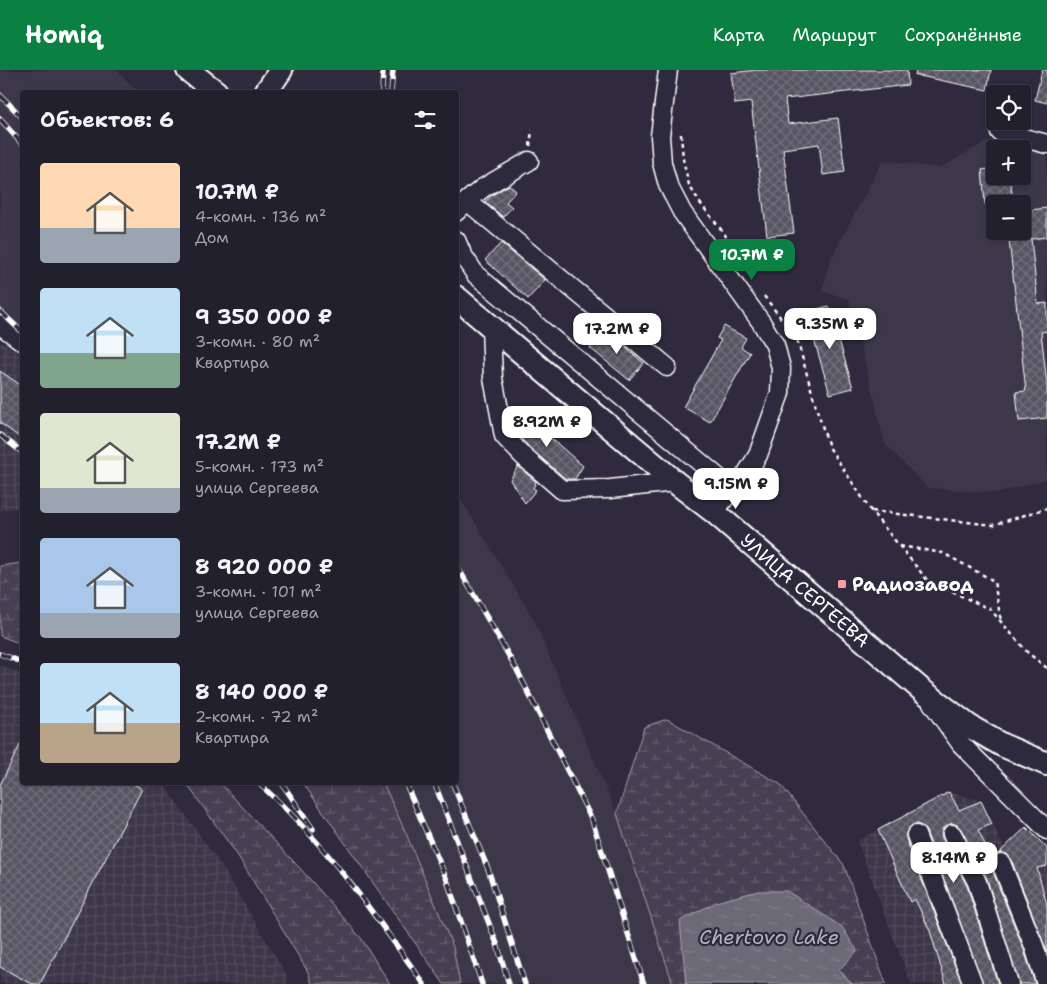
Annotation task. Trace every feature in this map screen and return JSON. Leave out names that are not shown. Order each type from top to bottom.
[{"type":"main road","points":[[188,70],[213,90]]},
{"type":"main road","points":[[267,90],[281,70]]},
{"type":"main road","name":"УЛИЦА СЕРГЕЕВА","points":[[459,300],[675,482],[714,512],[923,691],[977,731],[1002,745],[1047,764]]},
{"type":"street","points":[[668,70],[660,136],[662,163],[668,185],[682,212],[761,322],[775,345],[781,368],[780,393],[758,455],[742,481],[732,489],[714,512]]},
{"type":"street","points":[[1000,132],[1047,144]]},
{"type":"street","points":[[528,161],[483,188],[462,207],[667,367]]},
{"type":"street","points":[[459,247],[476,274],[732,489]]},
{"type":"street","points":[[0,325],[20,340]]},
{"type":"street","points":[[491,327],[493,378],[504,436],[524,457],[562,490],[675,482]]},
{"type":"street","points":[[923,691],[961,744],[1047,830]]},
{"type":"street","points":[[952,834],[978,882],[1009,984]]},
{"type":"street","points":[[916,835],[973,984]]},
{"type":"street","points":[[1001,863],[1034,946],[1046,984]]},
{"type":"path","points":[[681,134],[683,159],[689,185],[700,203],[724,233],[749,276]]},
{"type":"path","points":[[759,290],[797,339],[814,403],[829,446],[871,511],[928,581],[990,609],[1028,653],[1047,668]]},
{"type":"path","points":[[871,511],[993,524],[1047,508]]},
{"type":"path","points":[[899,546],[943,554],[994,581],[1001,622]]},
{"type":"shaded area","points":[[0,70],[117,70],[136,90],[20,90],[20,336],[0,320]]},
{"type":"shaded area","points":[[986,142],[986,185],[1031,185],[1031,151],[1047,155],[1047,479],[998,493],[928,488],[885,444],[849,299],[822,291],[831,258],[883,160],[940,168]]},
{"type":"shaded area","points":[[0,341],[20,353],[20,505],[16,508],[0,511]]},
{"type":"shaded area","points":[[459,496],[533,618],[617,814],[673,984],[460,984],[453,947],[384,785],[459,785]]},
{"type":"shaded area","points":[[0,665],[20,673],[20,785],[164,785],[221,865],[285,972],[289,984],[0,984]]},
{"type":"shaded area","points":[[949,792],[981,801],[1004,848],[1026,827],[1047,848],[1047,984],[911,984],[857,841]]},
{"type":"green space","points":[[20,563],[20,643],[0,636],[0,566]]},
{"type":"green space","points":[[667,719],[780,784],[844,865],[886,984],[852,984],[839,970],[685,970],[686,984],[673,984],[617,814],[644,727]]},
{"type":"green space","points":[[187,785],[222,785],[308,877],[361,938],[390,984],[312,984],[308,972],[238,856]]},
{"type":"green space","points":[[304,785],[384,785],[453,947],[460,984],[444,984]]},
{"type":"water","name":"Chertovo Lake","points":[[758,891],[787,891],[842,927],[857,951],[839,970],[852,984],[686,984],[680,921],[716,902]]},
{"type":"building","points":[[756,70],[907,70],[908,85],[785,99],[788,124],[838,118],[845,172],[823,175],[819,144],[783,149],[794,233],[767,236],[751,102],[735,104],[731,73]]},
{"type":"building","points":[[916,70],[991,70],[986,90],[915,75]]},
{"type":"building","points":[[1042,70],[1047,70],[1047,103],[1035,100]]},
{"type":"building","points":[[986,169],[986,185],[1011,185],[1012,195],[986,195],[985,204],[982,170]]},
{"type":"building","points":[[509,185],[516,191],[506,202],[512,207],[503,217],[485,202],[492,195]]},
{"type":"building","points":[[1047,208],[1047,237],[1031,239],[1031,210]]},
{"type":"building","points":[[1031,239],[1038,304],[1047,303],[1047,331],[1041,332],[1047,385],[1047,418],[1019,421],[1016,392],[1026,391],[1009,240]]},
{"type":"building","points":[[501,243],[545,280],[528,299],[485,260]]},
{"type":"building","points":[[829,306],[853,388],[830,394],[806,312]]},
{"type":"building","points":[[724,326],[746,338],[741,347],[750,353],[710,422],[683,407],[721,340],[717,338]]},
{"type":"building","points":[[604,330],[644,363],[629,380],[590,348]]},
{"type":"building","points":[[0,371],[20,385],[20,438],[0,423]]},
{"type":"building","points":[[522,413],[583,466],[575,479],[566,479],[531,449],[514,431],[513,428]]},
{"type":"building","points":[[518,466],[536,482],[533,488],[536,490],[525,503],[510,480]]},
{"type":"building","points":[[20,745],[20,785],[136,785],[142,789],[40,984],[32,984],[0,967],[0,785]]},
{"type":"building","points":[[949,792],[959,810],[981,801],[992,824],[978,830],[992,859],[991,867],[1024,950],[1035,984],[1019,984],[987,879],[961,829],[952,823],[943,828],[942,838],[967,886],[998,984],[983,984],[926,831],[917,824],[912,825],[908,829],[906,839],[962,984],[946,984],[930,931],[915,899],[910,902],[878,830]]},
{"type":"building","points":[[1026,827],[1047,848],[1047,866],[1037,868],[1047,905],[1047,952],[1011,859],[1007,854],[999,853]]},
{"type":"railway","points":[[382,90],[383,70]]},
{"type":"railway","points":[[391,90],[393,70]]},
{"type":"railway","points":[[0,95],[20,115]]},
{"type":"railway","points":[[0,119],[20,142]]},
{"type":"railway","points":[[0,311],[20,330]]},
{"type":"railway","points":[[0,435],[20,450]]},
{"type":"railway","points":[[459,569],[517,670],[592,820],[644,984]]},
{"type":"railway","points":[[0,654],[20,661]]},
{"type":"railway","points":[[260,785],[281,804],[326,853],[424,984]]},
{"type":"railway","points":[[283,785],[313,829]]},
{"type":"railway","points":[[406,785],[447,880],[482,984]]},
{"type":"railway","points":[[435,785],[497,944],[509,984]]},
{"type":"railway","points":[[453,785],[488,869],[525,984]]},
{"type":"place","name":"Радиозавод","points":[[842,584]]}]
